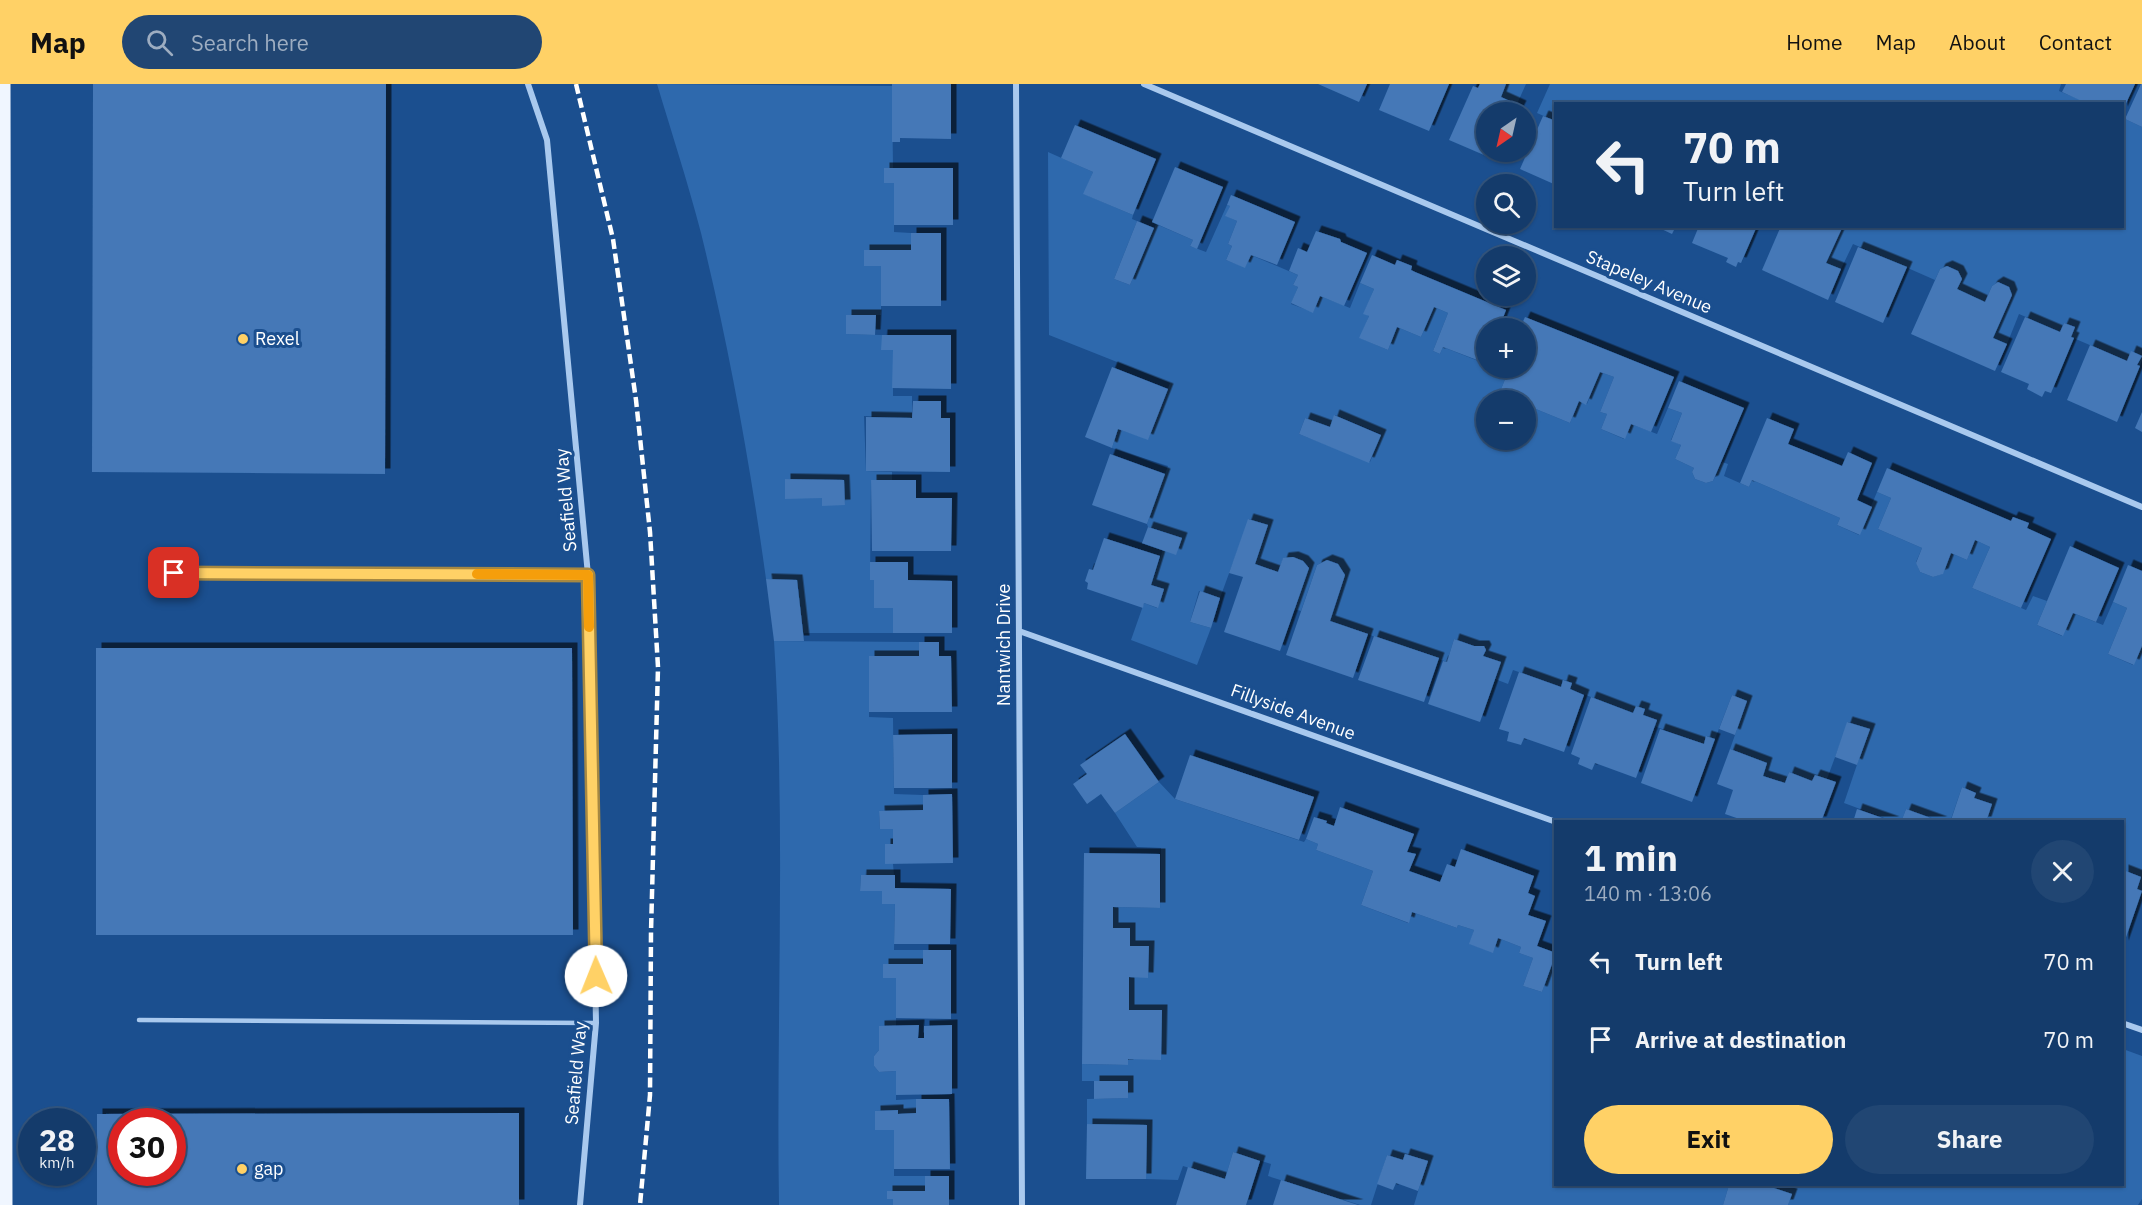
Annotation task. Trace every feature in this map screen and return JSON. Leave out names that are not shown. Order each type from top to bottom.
[{"type":"main road","points":[[3,84],[2,1051],[5,1205]]},
{"type":"street","name":"Seafield Way","points":[[528,84],[547,140],[588,575],[596,1023],[580,1205]]},
{"type":"street","name":"Nantwich Drive","points":[[1016,84],[1022,1205]]},
{"type":"street","name":"Stapeley Avenue","points":[[1144,84],[2142,507]]},
{"type":"street","name":"Fillyside Avenue","points":[[1019,631],[1554,821]]},
{"type":"street","points":[[2124,1024],[2142,1030]]},
{"type":"lane","points":[[152,573],[588,575]]},
{"type":"lane","points":[[139,1020],[596,1023]]},
{"type":"shaded area","points":[[657,84],[892,86],[893,168],[884,168],[884,182],[894,183],[894,232],[911,233],[911,250],[864,250],[864,266],[881,266],[881,315],[847,315],[846,334],[882,335],[882,349],[893,350],[893,396],[912,396],[912,418],[864,416],[866,471],[892,472],[892,480],[871,481],[870,580],[874,580],[874,608],[893,608],[893,633],[803,633],[797,580],[766,579],[746,449],[721,319],[696,214]],"holes":[[[785,479],[844,480],[845,505],[822,505],[822,498],[785,498]]]},
{"type":"shaded area","points":[[1506,84],[1526,84],[1518,102],[1501,97]]},
{"type":"shaded area","points":[[1550,84],[2061,84],[2059,91],[2086,102],[1554,102],[1554,121],[1537,113]]},
{"type":"shaded area","points":[[2124,118],[2142,127],[2142,360],[2140,366],[2137,365],[2141,356],[2131,352],[2127,361],[2071,337],[2075,327],[2064,323],[2060,332],[2019,314],[2007,344],[1993,338],[2012,295],[2009,287],[1998,282],[1992,286],[1985,302],[1957,289],[1962,279],[1958,271],[1947,266],[1940,269],[1935,280],[1853,244],[1841,269],[1826,263],[1843,228],[2124,228]]},
{"type":"shaded area","points":[[1048,152],[1093,172],[1084,194],[1133,215],[1132,219],[1137,221],[1114,279],[1130,285],[1156,224],[1193,240],[1190,246],[1206,252],[1227,205],[1230,206],[1226,216],[1237,221],[1228,244],[1232,246],[1226,260],[1245,267],[1251,255],[1298,275],[1293,285],[1298,287],[1291,304],[1313,312],[1320,296],[1350,308],[1360,283],[1374,289],[1364,313],[1369,316],[1360,338],[1388,350],[1397,327],[1421,337],[1434,307],[1448,313],[1433,351],[1440,354],[1443,347],[1476,360],[1476,378],[1506,378],[1501,390],[1476,390],[1476,450],[1536,450],[1536,409],[1570,423],[1579,401],[1587,404],[1600,372],[1614,377],[1600,412],[1607,414],[1601,429],[1624,439],[1631,424],[1657,434],[1668,408],[1682,413],[1671,440],[1681,445],[1675,459],[1694,468],[1692,472],[1695,479],[1706,483],[1713,481],[1722,462],[1728,464],[1724,476],[1749,487],[1752,480],[1840,518],[1837,525],[1859,535],[1877,492],[1891,498],[1878,529],[1922,548],[1916,562],[1920,572],[1933,577],[1942,574],[1951,553],[1967,560],[1975,540],[1990,547],[1972,588],[2026,610],[2033,596],[2047,601],[2037,625],[2062,636],[2073,613],[2103,625],[2113,602],[2127,608],[2108,654],[2133,665],[2142,646],[2142,891],[2137,889],[2124,872],[2124,820],[1987,820],[1992,804],[1974,798],[1976,792],[1962,787],[1951,820],[1937,820],[1906,809],[1902,820],[1890,820],[1844,803],[1869,729],[1848,722],[1827,779],[1815,775],[1812,781],[1789,772],[1785,783],[1763,776],[1767,763],[1730,749],[1747,701],[1732,695],[1715,739],[1707,736],[1704,744],[1654,726],[1643,715],[1645,709],[1636,706],[1633,713],[1570,689],[1572,683],[1564,680],[1561,687],[1513,670],[1508,684],[1495,679],[1501,662],[1483,656],[1486,650],[1484,646],[1474,646],[1454,639],[1447,662],[1330,621],[1345,575],[1338,564],[1327,560],[1317,565],[1301,611],[1294,609],[1309,567],[1294,558],[1283,559],[1278,572],[1255,564],[1268,526],[1249,519],[1220,598],[1199,591],[1190,622],[1211,628],[1197,665],[1131,640],[1144,603],[1157,608],[1164,589],[1151,585],[1163,550],[1181,539],[1148,527],[1147,524],[1168,466],[1112,448],[1118,429],[1148,439],[1170,383],[1049,335]],"holes":[[[1335,415],[1381,434],[1370,462],[1299,434],[1305,418],[1330,427]]]},
{"type":"shaded area","points":[[774,641],[919,642],[919,656],[869,657],[869,717],[893,718],[894,794],[923,795],[923,810],[879,811],[880,829],[893,829],[893,844],[885,844],[893,864],[894,875],[861,875],[860,891],[882,891],[882,904],[895,904],[894,950],[923,950],[923,964],[883,964],[883,978],[896,978],[896,1026],[879,1026],[879,1050],[874,1056],[874,1066],[879,1072],[896,1071],[896,1100],[916,1099],[916,1113],[898,1114],[898,1110],[875,1111],[875,1130],[894,1130],[894,1176],[925,1176],[925,1191],[887,1191],[887,1199],[893,1199],[893,1205],[779,1205],[780,852],[778,712]]},
{"type":"shaded area","points":[[1159,782],[1175,799],[1304,842],[1306,839],[1318,844],[1316,850],[1373,871],[1361,905],[1408,923],[1412,912],[1457,928],[1458,925],[1474,930],[1470,944],[1493,952],[1498,938],[1521,947],[1519,953],[1533,958],[1523,986],[1542,992],[1554,957],[1554,1186],[1729,1186],[1723,1205],[1414,1205],[1427,1161],[1403,1160],[1387,1155],[1371,1205],[1360,1205],[1268,1176],[1271,1164],[1233,1152],[1225,1179],[1183,1166],[1178,1180],[1146,1179],[1146,1125],[1087,1124],[1087,1099],[1127,1098],[1127,1081],[1082,1081],[1082,1064],[1128,1065],[1128,1059],[1161,1011],[1129,1010],[1129,977],[1148,977],[1149,946],[1130,946],[1130,928],[1113,928],[1113,907],[1160,908],[1161,848],[1137,847],[1115,813]]},
{"type":"shaded area","points":[[2124,1049],[2142,1056],[2142,1199],[2138,1205],[1788,1205],[1791,1194],[1768,1186],[2124,1186]]},
{"type":"building","points":[[93,84],[386,84],[385,474],[92,472]]},
{"type":"building","points":[[892,84],[951,84],[951,139],[900,138],[900,142],[892,142]]},
{"type":"building","points":[[1318,84],[1367,84],[1359,102]]},
{"type":"building","points":[[1390,84],[1449,84],[1429,131],[1379,110]]},
{"type":"building","points":[[1480,84],[1506,84],[1501,97],[1512,102],[1476,102],[1476,152],[1449,140],[1473,86],[1478,88]]},
{"type":"building","points":[[2066,84],[2135,84],[2124,108],[2124,102],[2084,102],[2062,92]]},
{"type":"building","points":[[2142,84],[2142,127],[2125,119]]},
{"type":"building","points":[[1543,116],[1554,120],[1554,184],[1536,176],[1536,174],[1520,169],[1523,162],[1536,162],[1536,132]]},
{"type":"building","points":[[1075,125],[1156,159],[1133,215],[1083,194],[1093,172],[1061,158]]},
{"type":"building","points":[[1175,167],[1223,187],[1197,249],[1190,246],[1193,240],[1152,222]]},
{"type":"building","points":[[884,168],[953,168],[953,225],[894,225],[894,183],[884,183]]},
{"type":"building","points":[[1231,195],[1295,222],[1277,265],[1251,255],[1245,268],[1226,260],[1232,246],[1228,244],[1237,221],[1225,216],[1230,206],[1227,205]]},
{"type":"building","points":[[1137,221],[1154,228],[1130,285],[1114,279]]},
{"type":"building","points":[[1659,228],[1675,228],[1672,234]]},
{"type":"building","points":[[1698,228],[1756,228],[1741,263],[1738,262],[1736,267],[1726,262],[1728,258],[1692,243]]},
{"type":"building","points":[[1780,228],[1842,228],[1826,263],[1841,269],[1828,300],[1762,270]]},
{"type":"building","points":[[1316,231],[1340,239],[1341,242],[1367,253],[1344,306],[1320,296],[1313,313],[1291,303],[1298,287],[1293,285],[1298,275],[1289,271],[1298,248],[1307,252]]},
{"type":"building","points":[[911,233],[941,233],[941,306],[881,306],[881,266],[864,266],[864,250],[911,250]]},
{"type":"building","points":[[1858,247],[1907,267],[1883,323],[1835,302]]},
{"type":"building","points":[[1372,255],[1395,265],[1397,260],[1412,266],[1411,270],[1415,272],[1476,297],[1476,306],[1496,306],[1506,310],[1503,318],[1476,318],[1476,360],[1443,347],[1440,354],[1433,351],[1448,313],[1434,307],[1421,337],[1397,327],[1388,350],[1359,338],[1369,316],[1363,314],[1374,289],[1360,283]]},
{"type":"building","points":[[1947,266],[1958,271],[1962,279],[1957,289],[1985,302],[1992,286],[1998,282],[2009,287],[2012,295],[1993,338],[2007,344],[1995,371],[1911,334],[1940,269]]},
{"type":"building","points":[[846,315],[876,315],[875,335],[846,334]]},
{"type":"building","points":[[2025,317],[2060,332],[2064,323],[2075,327],[2071,337],[2074,338],[2051,393],[2045,391],[2042,397],[2027,389],[2029,384],[2001,372]]},
{"type":"building","points":[[1536,321],[1674,377],[1651,432],[1631,424],[1625,439],[1601,429],[1607,414],[1600,412],[1614,377],[1600,372],[1586,405],[1579,401],[1570,423],[1536,409],[1536,390],[1501,390],[1506,378],[1536,378]]},
{"type":"building","points":[[882,335],[951,335],[951,389],[892,388],[893,350],[881,350]]},
{"type":"building","points":[[2090,345],[2127,361],[2131,351],[2142,356],[2117,422],[2067,400]]},
{"type":"building","points":[[1112,367],[1168,389],[1148,440],[1118,429],[1112,448],[1085,437]]},
{"type":"building","points":[[1679,381],[1744,408],[1713,481],[1706,483],[1695,479],[1692,472],[1694,468],[1675,459],[1681,445],[1671,441],[1682,413],[1668,408]]},
{"type":"building","points":[[913,401],[941,401],[941,418],[950,418],[950,472],[866,471],[866,417],[912,418]]},
{"type":"building","points":[[2142,412],[2142,432],[2135,428]]},
{"type":"building","points":[[1334,415],[1381,435],[1369,463],[1299,434],[1305,418],[1330,427]]},
{"type":"building","points":[[1767,418],[1794,429],[1788,444],[1842,466],[1848,452],[1872,463],[1857,500],[1872,507],[1860,535],[1837,525],[1840,518],[1752,480],[1749,487],[1740,483]]},
{"type":"building","points":[[1110,454],[1165,474],[1147,524],[1092,505]]},
{"type":"building","points":[[1887,468],[2011,521],[2013,517],[2029,523],[2027,528],[2051,539],[2021,608],[1972,588],[1990,547],[1975,540],[1967,560],[1951,553],[1943,574],[1933,577],[1920,572],[1916,563],[1922,548],[1878,529],[1891,498],[1877,492]]},
{"type":"building","points":[[785,479],[844,480],[845,505],[822,506],[822,498],[785,499]]},
{"type":"building","points":[[871,480],[916,480],[916,498],[952,498],[951,551],[872,551]]},
{"type":"building","points":[[1248,519],[1268,525],[1255,564],[1278,572],[1283,558],[1293,557],[1303,561],[1309,568],[1280,651],[1224,632],[1243,577],[1229,573]]},
{"type":"building","points":[[1148,527],[1182,538],[1176,555],[1142,543]]},
{"type":"building","points":[[1104,538],[1160,556],[1151,585],[1164,589],[1158,608],[1144,603],[1143,608],[1087,589],[1088,583],[1085,581],[1089,569],[1093,570]]},
{"type":"building","points":[[2070,546],[2119,568],[2096,622],[2073,613],[2063,636],[2037,625]]},
{"type":"building","points":[[1327,560],[1338,564],[1345,575],[1330,621],[1368,634],[1353,678],[1286,655],[1317,565]]},
{"type":"building","points":[[870,562],[908,562],[908,580],[952,581],[952,633],[893,633],[893,608],[874,608],[874,580],[870,580]]},
{"type":"building","points":[[2128,565],[2142,571],[2142,646],[2134,665],[2108,654],[2127,608],[2113,602]]},
{"type":"building","points":[[766,579],[797,580],[804,641],[774,641]]},
{"type":"building","points":[[1200,591],[1220,598],[1211,628],[1190,622]]},
{"type":"building","points":[[1374,636],[1439,658],[1424,702],[1358,680]]},
{"type":"building","points":[[1454,639],[1474,646],[1484,646],[1486,650],[1483,656],[1501,662],[1480,722],[1428,704],[1443,661],[1447,662]]},
{"type":"building","points":[[919,642],[939,642],[939,656],[951,656],[952,712],[869,712],[869,656],[919,656]]},
{"type":"building","points":[[96,648],[572,648],[573,935],[96,935]]},
{"type":"building","points":[[1519,672],[1561,687],[1563,680],[1572,683],[1570,689],[1584,695],[1564,752],[1524,738],[1521,745],[1507,741],[1509,732],[1499,729]]},
{"type":"building","points":[[1732,695],[1747,701],[1735,735],[1719,729]]},
{"type":"building","points":[[1591,697],[1633,713],[1636,706],[1645,709],[1643,715],[1657,720],[1636,778],[1595,763],[1592,770],[1578,764],[1580,758],[1571,754]]},
{"type":"building","points":[[1847,722],[1870,729],[1857,765],[1835,757]]},
{"type":"building","points":[[1660,729],[1704,744],[1706,736],[1715,739],[1692,802],[1641,783]]},
{"type":"building","points":[[952,734],[952,788],[894,788],[893,735]]},
{"type":"building","points":[[1125,734],[1159,782],[1115,813],[1101,794],[1087,804],[1073,784],[1087,774],[1080,765]]},
{"type":"building","points":[[1730,749],[1767,763],[1763,776],[1785,783],[1789,772],[1812,781],[1815,775],[1836,782],[1822,820],[1742,820],[1725,814],[1733,790],[1717,784]]},
{"type":"building","points":[[1190,755],[1314,797],[1299,840],[1175,799]]},
{"type":"building","points":[[1962,787],[1976,793],[1974,798],[1992,804],[1987,820],[1951,820]]},
{"type":"building","points":[[952,794],[953,863],[885,864],[885,844],[893,844],[893,829],[880,829],[879,811],[923,810],[923,795]]},
{"type":"building","points":[[1340,807],[1414,834],[1407,852],[1416,854],[1409,871],[1440,882],[1447,864],[1455,867],[1461,849],[1534,876],[1528,893],[1535,896],[1528,915],[1546,921],[1537,946],[1554,952],[1554,959],[1542,992],[1523,986],[1533,958],[1519,953],[1521,947],[1498,938],[1493,953],[1469,944],[1474,930],[1458,925],[1457,928],[1412,912],[1409,923],[1361,905],[1373,871],[1316,850],[1318,844],[1306,839],[1314,817],[1334,826]]},
{"type":"building","points":[[1857,809],[1888,820],[1854,820]]},
{"type":"building","points":[[1906,809],[1936,820],[1902,820]]},
{"type":"building","points":[[1084,853],[1160,854],[1160,908],[1113,907],[1113,928],[1130,928],[1130,946],[1149,946],[1148,978],[1129,977],[1129,1010],[1162,1010],[1161,1060],[1128,1059],[1128,1065],[1082,1064]]},
{"type":"building","points":[[2124,870],[2141,877],[2137,889],[2142,891],[2124,943]]},
{"type":"building","points":[[861,875],[895,875],[895,888],[951,889],[950,944],[894,944],[895,904],[882,904],[882,891],[860,891]]},
{"type":"building","points":[[923,950],[951,950],[951,1019],[896,1018],[896,978],[883,978],[883,964],[923,964]]},
{"type":"building","points":[[919,1025],[918,1038],[924,1038],[924,1026],[952,1025],[952,1094],[896,1095],[896,1071],[879,1072],[874,1066],[874,1056],[879,1050],[879,1026]]},
{"type":"building","points":[[1094,1081],[1128,1081],[1128,1098],[1094,1099]]},
{"type":"building","points":[[916,1099],[949,1099],[950,1169],[894,1169],[894,1130],[875,1130],[875,1111],[898,1110],[898,1114],[916,1113]]},
{"type":"building","points":[[519,1113],[519,1205],[97,1205],[97,1114],[108,1114],[108,1186],[186,1186],[186,1114]]},
{"type":"building","points":[[1087,1124],[1147,1125],[1146,1179],[1086,1179]]},
{"type":"building","points":[[1233,1152],[1260,1161],[1246,1205],[1176,1205],[1188,1167],[1225,1179]]},
{"type":"building","points":[[1405,1154],[1428,1161],[1418,1191],[1396,1183],[1393,1190],[1377,1184],[1387,1155],[1403,1160]]},
{"type":"building","points":[[925,1176],[949,1176],[949,1205],[893,1205],[893,1199],[887,1199],[887,1191],[925,1191]]},
{"type":"building","points":[[1281,1180],[1358,1205],[1273,1205]]},
{"type":"building","points":[[1729,1186],[1768,1186],[1792,1194],[1788,1205],[1723,1205]]},
{"type":"railway","points":[[576,84],[613,239],[636,400],[650,532],[658,667],[651,932],[650,1095],[640,1205]]},
{"type":"slow traffic","points":[[477,574],[588,575],[589,627]]},
{"type":"place","name":"Rexel","points":[[243,339]]},
{"type":"place","name":"gap","points":[[242,1169]]},
{"type":"route","points":[[174,573],[588,575],[596,976]]}]
